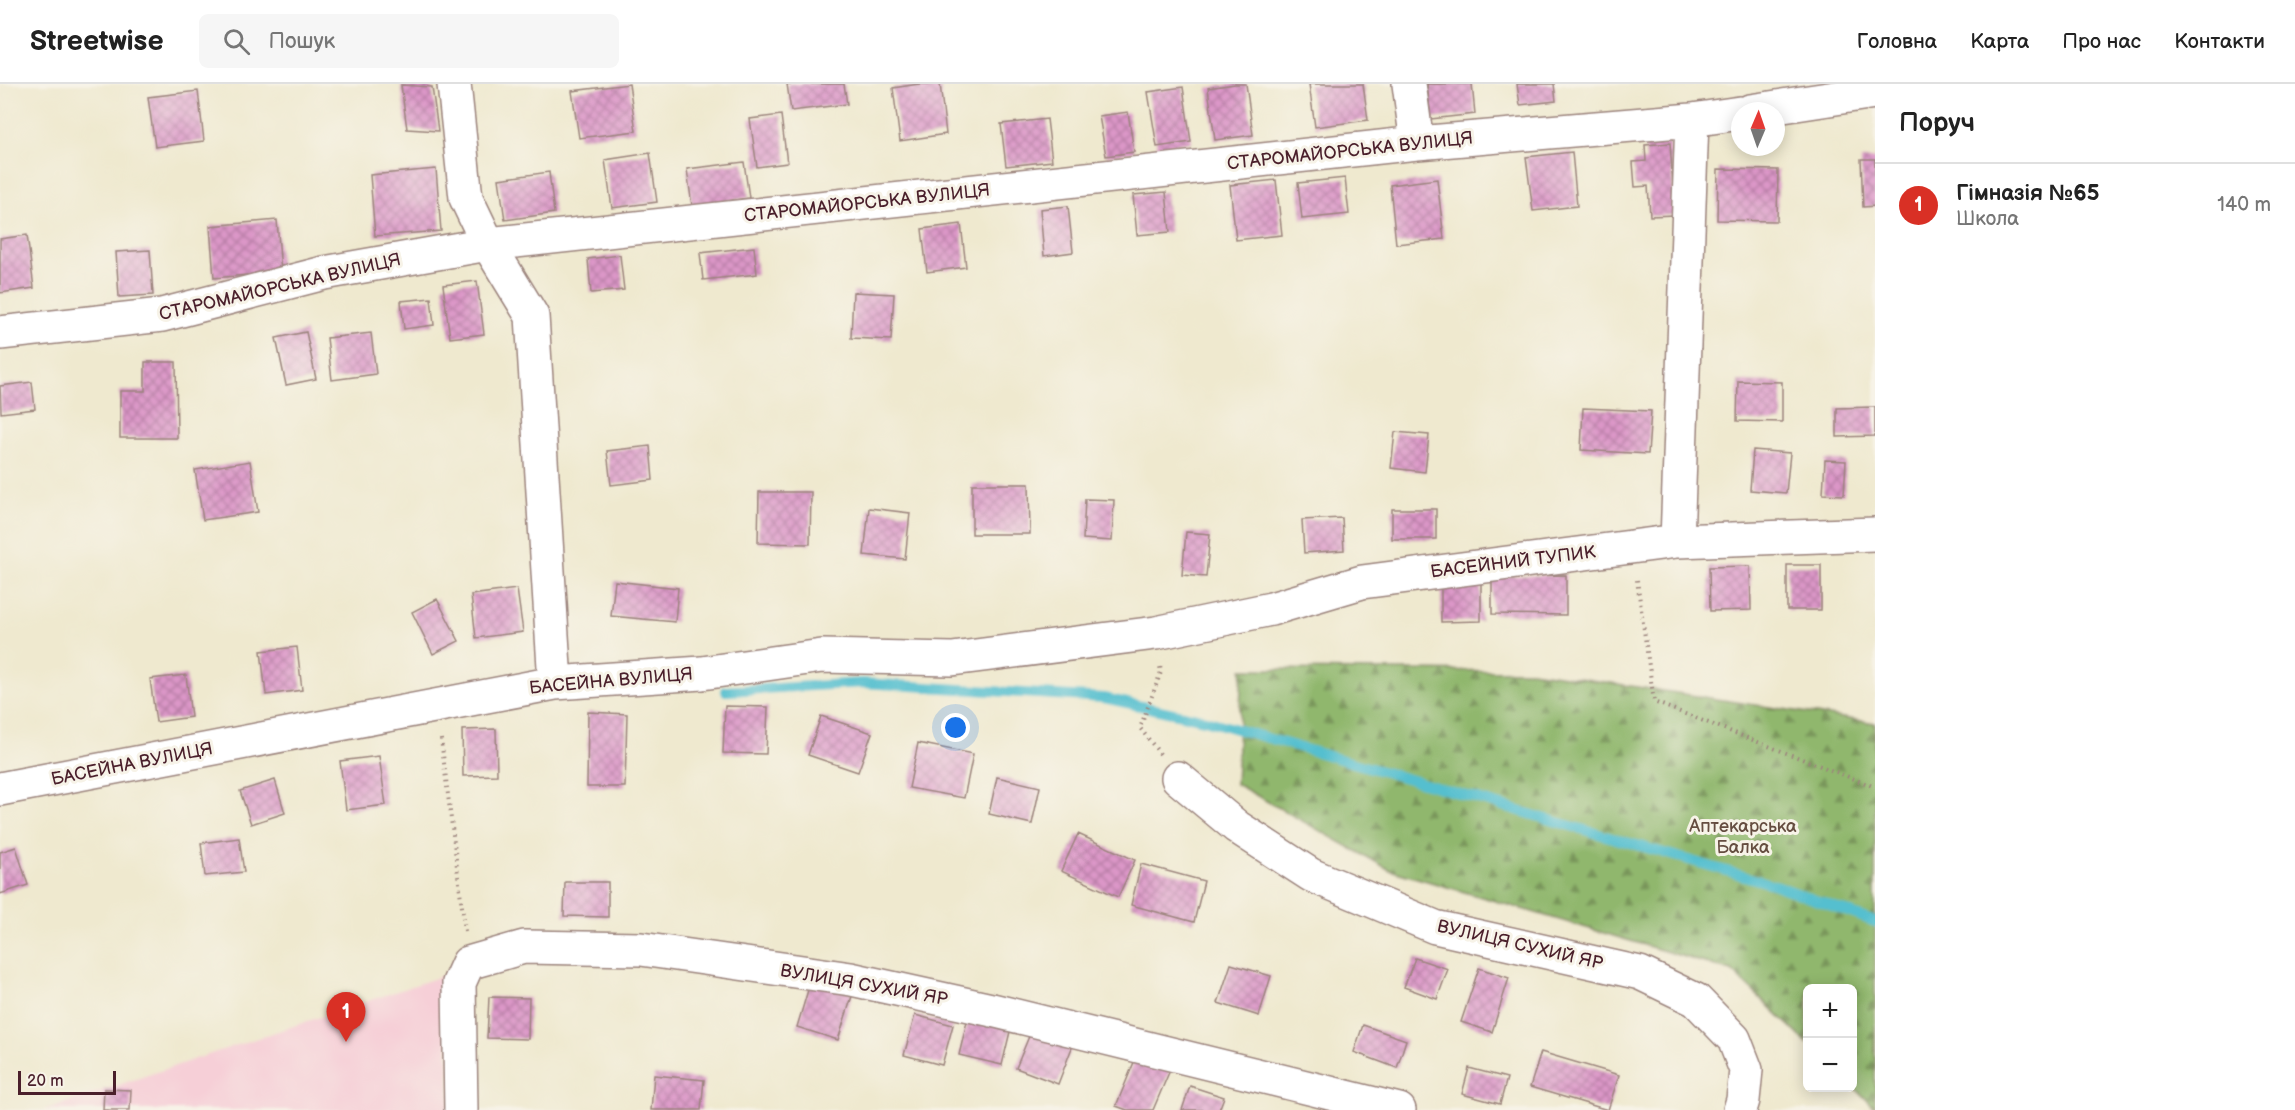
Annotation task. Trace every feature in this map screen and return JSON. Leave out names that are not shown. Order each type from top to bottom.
[{"type":"street","points":[[454,84],[466,198],[488,244],[532,316],[555,683]]},
{"type":"street","points":[[1409,84],[1417,143]]},
{"type":"street","points":[[1785,106],[1875,92]]},
{"type":"street","name":"СТАРОМАЙОРСЬКА ВУЛИЦЯ","points":[[0,333],[162,315],[324,273],[488,244],[1417,143],[1692,120],[1731,114]]},
{"type":"street","points":[[1677,541],[1692,120]]},
{"type":"street","name":"БАСЕЙНИЙ ТУПИК","points":[[1156,633],[1271,609],[1362,582],[1677,541],[1875,534]]},
{"type":"street","name":"БАСЕЙНА ВУЛИЦЯ","points":[[0,789],[555,683],[702,673],[822,656],[952,659],[1156,633]]},
{"type":"street","name":"ВУЛИЦЯ СУХИЙ ЯР","points":[[1178,778],[1237,827],[1311,875],[1435,927],[1640,973],[1696,1000],[1734,1039],[1746,1070],[1740,1110]]},
{"type":"street","name":"ВУЛИЦЯ СУХИЙ ЯР","points":[[468,963],[524,948],[641,949],[851,979],[992,1010],[1399,1110]]},
{"type":"street","points":[[461,1110],[459,983],[468,963]]},
{"type":"path","points":[[1633,547],[1654,702],[1875,787]]},
{"type":"path","points":[[1140,728],[1161,672]]},
{"type":"path","points":[[437,706],[468,963]]},
{"type":"shaded area","points":[[445,975],[450,1110],[44,1110]]},
{"type":"green space","name":"Аптекарська Балка","points":[[1242,669],[1532,671],[1875,723],[1875,1108],[1857,1090],[1857,984],[1803,984],[1803,1039],[1732,971],[1390,870],[1236,784]]},
{"type":"building","points":[[629,84],[636,131],[579,138],[572,91]]},
{"type":"building","points":[[787,84],[844,84],[847,104],[791,111]]},
{"type":"building","points":[[940,84],[946,134],[900,141],[893,88]]},
{"type":"building","points":[[1246,84],[1253,135],[1215,140],[1208,88]]},
{"type":"building","points":[[1309,84],[1363,84],[1368,120],[1315,127]]},
{"type":"building","points":[[1427,84],[1472,84],[1475,114],[1431,119]]},
{"type":"building","points":[[1517,84],[1554,84],[1556,101],[1520,105]]},
{"type":"building","points":[[401,85],[432,87],[438,131],[407,129]]},
{"type":"building","points":[[1183,87],[1191,142],[1157,147],[1148,92]]},
{"type":"building","points":[[198,91],[204,141],[155,147],[148,97]]},
{"type":"building","points":[[1128,112],[1134,152],[1106,156],[1099,116]]},
{"type":"building","points":[[781,115],[787,163],[757,167],[750,119]]},
{"type":"building","points":[[1047,119],[1052,161],[1006,166],[1001,124]]},
{"type":"building","points":[[1670,143],[1675,215],[1650,216],[1648,186],[1635,187],[1633,162],[1646,161],[1645,145]]},
{"type":"building","points":[[1572,152],[1577,206],[1533,211],[1526,157]]},
{"type":"building","points":[[650,153],[657,202],[612,208],[605,160]]},
{"type":"building","points":[[1861,159],[1875,159],[1875,206],[1863,207]]},
{"type":"building","points":[[744,162],[749,198],[692,206],[687,169]]},
{"type":"building","points":[[436,169],[441,231],[375,236],[370,175]]},
{"type":"building","points":[[1718,169],[1778,170],[1777,221],[1717,220]]},
{"type":"building","points":[[549,172],[554,213],[505,220],[499,179]]},
{"type":"building","points":[[1345,178],[1349,214],[1302,219],[1298,183]]},
{"type":"building","points":[[1437,179],[1444,239],[1396,244],[1390,185]]},
{"type":"building","points":[[1276,180],[1282,235],[1236,240],[1230,185]]},
{"type":"building","points":[[1166,192],[1170,232],[1137,235],[1133,195]]},
{"type":"building","points":[[1068,206],[1073,252],[1044,256],[1040,209]]},
{"type":"building","points":[[277,220],[281,272],[214,278],[210,226]]},
{"type":"building","points":[[961,224],[966,267],[927,272],[922,229]]},
{"type":"building","points":[[27,235],[34,288],[0,293],[0,239]]},
{"type":"building","points":[[754,247],[757,274],[703,280],[700,253]]},
{"type":"building","points":[[150,250],[153,295],[119,297],[116,252]]},
{"type":"building","points":[[620,255],[624,290],[591,293],[588,259]]},
{"type":"building","points":[[477,281],[484,334],[450,338],[443,285]]},
{"type":"building","points":[[853,292],[894,294],[891,340],[851,338]]},
{"type":"building","points":[[431,298],[434,325],[404,329],[401,301]]},
{"type":"building","points":[[306,332],[316,379],[286,385],[276,338]]},
{"type":"building","points":[[371,333],[376,374],[332,380],[327,338]]},
{"type":"building","points":[[145,362],[176,362],[177,438],[120,438],[120,391],[145,391]]},
{"type":"building","points":[[1738,381],[1782,382],[1782,422],[1737,421]]},
{"type":"building","points":[[32,382],[35,409],[1,413],[0,386]]},
{"type":"building","points":[[1875,407],[1875,436],[1837,437],[1837,408]]},
{"type":"building","points":[[1583,408],[1651,411],[1648,454],[1581,450]]},
{"type":"building","points":[[1395,432],[1429,435],[1425,472],[1391,468]]},
{"type":"building","points":[[650,446],[653,480],[611,485],[607,451]]},
{"type":"building","points":[[1753,450],[1790,453],[1786,493],[1750,490]]},
{"type":"building","points":[[1825,460],[1846,461],[1844,495],[1823,494]]},
{"type":"building","points":[[250,461],[258,512],[203,520],[195,470]]},
{"type":"building","points":[[972,484],[1029,484],[1030,534],[972,534]]},
{"type":"building","points":[[759,492],[811,492],[810,544],[758,543]]},
{"type":"building","points":[[1085,499],[1114,500],[1112,541],[1083,539]]},
{"type":"building","points":[[869,508],[910,513],[905,559],[864,555]]},
{"type":"building","points":[[1392,509],[1436,509],[1436,539],[1392,539]]},
{"type":"building","points":[[1342,518],[1344,550],[1304,553],[1302,520]]},
{"type":"building","points":[[1186,532],[1210,534],[1206,577],[1182,575]]},
{"type":"building","points":[[1787,565],[1821,565],[1821,610],[1787,610]]},
{"type":"building","points":[[1750,566],[1751,610],[1710,611],[1709,567]]},
{"type":"building","points":[[1566,575],[1566,615],[1492,614],[1492,576]]},
{"type":"building","points":[[1441,578],[1481,578],[1481,621],[1441,622]]},
{"type":"building","points":[[615,581],[678,588],[675,622],[611,616]]},
{"type":"building","points":[[517,589],[523,632],[476,638],[471,595]]},
{"type":"building","points":[[437,599],[459,641],[433,654],[412,612]]},
{"type":"building","points":[[297,647],[302,690],[266,695],[261,651]]},
{"type":"building","points":[[186,675],[191,717],[156,722],[150,679]]},
{"type":"building","points":[[725,706],[768,707],[766,754],[723,753]]},
{"type":"building","points":[[588,712],[627,714],[625,787],[587,787]]},
{"type":"building","points":[[821,716],[872,733],[858,772],[808,755]]},
{"type":"building","points":[[496,729],[497,775],[463,776],[462,730]]},
{"type":"building","points":[[918,743],[973,754],[964,798],[909,788]]},
{"type":"building","points":[[379,756],[386,805],[346,810],[340,761]]},
{"type":"building","points":[[997,777],[1040,787],[1032,824],[989,814]]},
{"type":"building","points":[[275,780],[285,813],[251,824],[240,791]]},
{"type":"building","points":[[1078,834],[1135,860],[1118,897],[1061,871]]},
{"type":"building","points":[[239,838],[244,872],[205,876],[201,843]]},
{"type":"building","points":[[16,847],[28,885],[0,894],[0,852]]},
{"type":"building","points":[[1141,864],[1204,881],[1194,922],[1131,905]]},
{"type":"building","points":[[565,882],[608,882],[608,917],[564,916]]},
{"type":"building","points":[[1415,958],[1448,969],[1437,999],[1404,987]]},
{"type":"building","points":[[1231,964],[1271,976],[1259,1016],[1218,1003]]},
{"type":"building","points":[[1479,968],[1509,978],[1492,1032],[1461,1022]]},
{"type":"building","points":[[811,980],[853,993],[838,1040],[797,1027]]},
{"type":"building","points":[[489,997],[529,998],[528,1039],[487,1038]]},
{"type":"building","points":[[970,1009],[1013,1019],[1002,1065],[959,1055]]},
{"type":"building","points":[[915,1015],[953,1025],[942,1065],[904,1055]]},
{"type":"building","points":[[1363,1025],[1406,1040],[1397,1068],[1354,1052]]},
{"type":"building","points":[[1032,1029],[1073,1045],[1058,1084],[1016,1068]]},
{"type":"building","points":[[1139,1050],[1173,1063],[1153,1110],[1127,1110],[1116,1106]]},
{"type":"building","points":[[1541,1052],[1619,1075],[1608,1110],[1530,1087]]},
{"type":"building","points":[[1469,1068],[1507,1078],[1500,1104],[1462,1094]]},
{"type":"building","points":[[654,1075],[704,1080],[701,1110],[651,1110]]},
{"type":"building","points":[[1190,1086],[1224,1097],[1219,1110],[1182,1110]]},
{"type":"building","points":[[104,1089],[131,1090],[130,1110],[103,1110]]},
{"type":"waterway","points":[[726,691],[863,683],[1104,698],[1205,720],[1775,885],[1875,922]]},
{"type":"place","name":"Гімназія №65","points":[[346,1042]]}]
